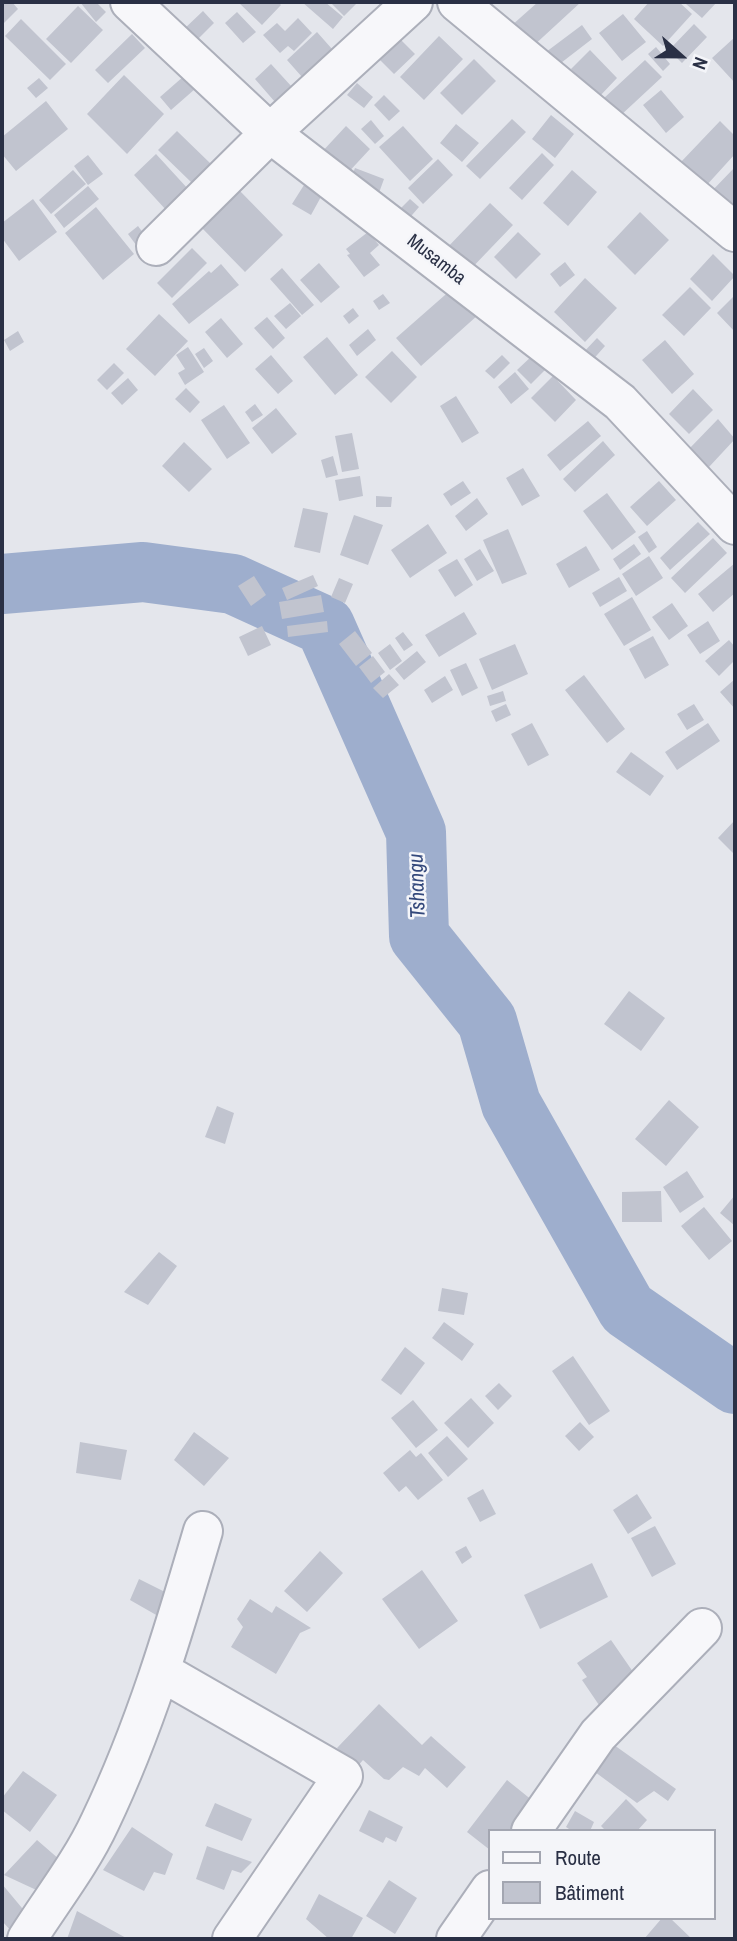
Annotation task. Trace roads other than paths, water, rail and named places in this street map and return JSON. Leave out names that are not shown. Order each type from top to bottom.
[{"type":"street","name":"Musamba","points":[[130,2],[270,133],[620,402],[735,525]]},
{"type":"street","points":[[156,246],[270,133],[413,2]]},
{"type":"street","points":[[457,2],[735,232]]},
{"type":"street","points":[[27,1939],[99,1825],[162,1672],[203,1531]]},
{"type":"street","points":[[532,1829],[598,1735],[702,1629]]},
{"type":"street","points":[[162,1672],[343,1776],[233,1939]]},
{"type":"street","points":[[456,1939],[489,1891]]},
{"type":"waterway","name":"Tshangu","points":[[2,584],[143,572],[233,584],[325,626],[416,832],[419,936],[487,1021],[511,1104],[627,1309],[735,1384]]}]
